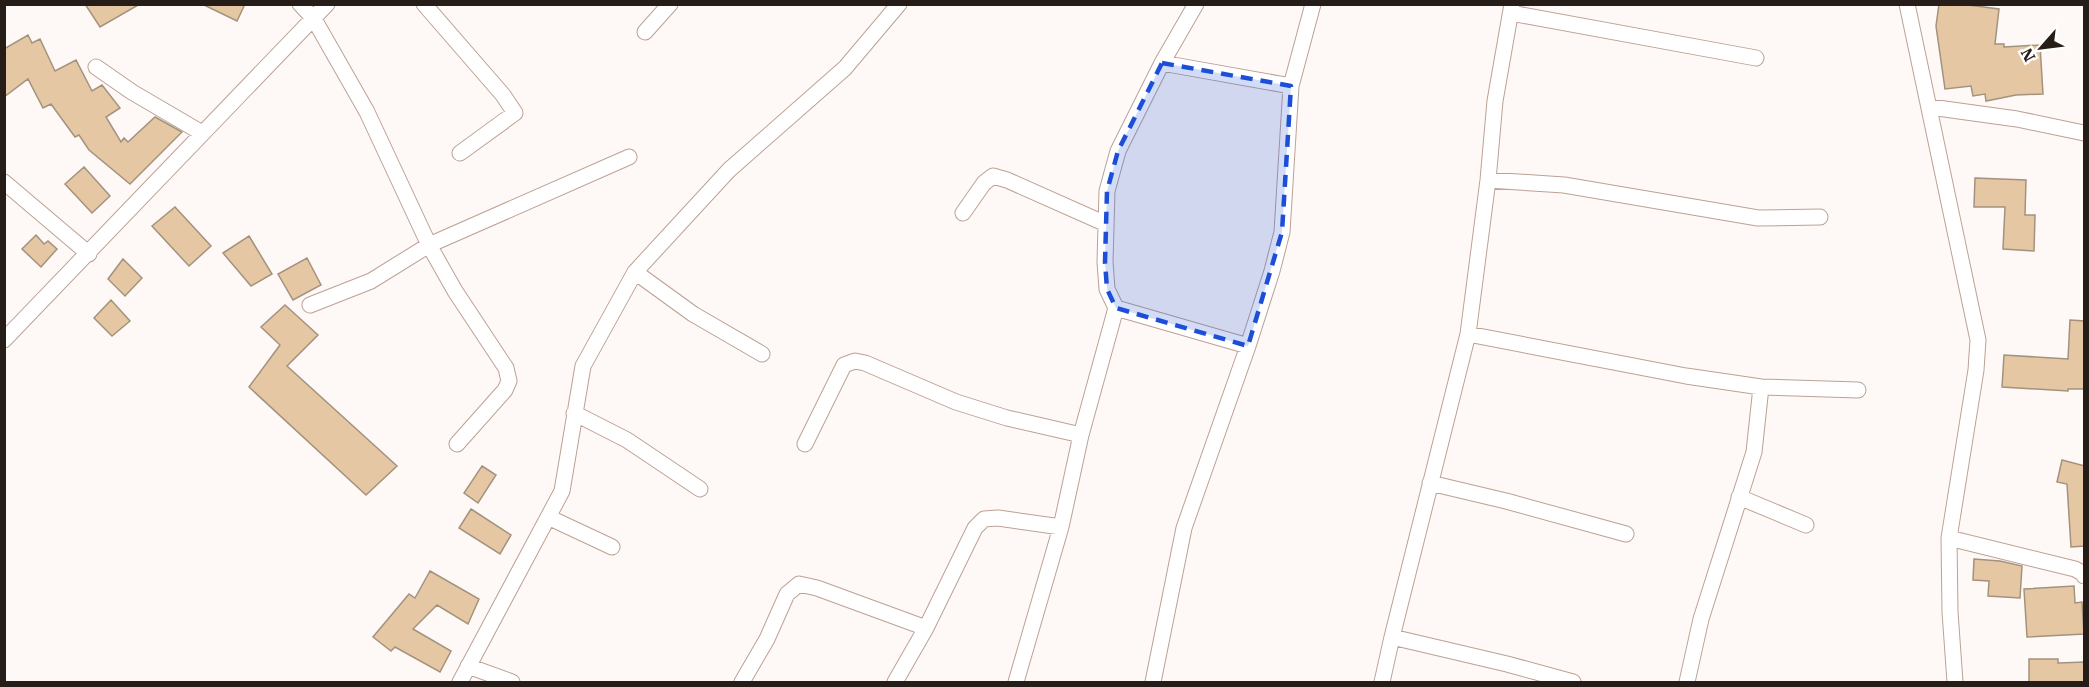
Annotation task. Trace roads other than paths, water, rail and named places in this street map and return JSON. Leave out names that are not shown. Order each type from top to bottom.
[{"type":"street","points":[[300,4],[314,19],[367,112],[429,245],[455,291],[506,368],[509,381],[506,390],[457,444]]},
{"type":"street","points":[[4,340],[327,4]]},
{"type":"street","points":[[424,4],[503,95],[515,113],[459,153]]},
{"type":"street","points":[[645,32],[670,4]]},
{"type":"street","points":[[460,682],[561,491],[583,366],[635,272],[729,170],[845,68],[899,4]]},
{"type":"street","points":[[1016,682],[1061,527],[1081,435],[1116,308],[1107,289],[1105,262],[1107,191],[1118,151],[1162,63],[1196,4]]},
{"type":"street","points":[[1153,682],[1184,528],[1248,346],[1282,232],[1291,86],[1313,4]]},
{"type":"street","points":[[1907,4],[1978,340],[1976,370],[1949,538],[1950,612],[1955,682]]},
{"type":"street","points":[[1382,682],[1468,334],[1488,180],[1495,101],[1512,9],[1756,58]]},
{"type":"street","points":[[1162,63],[1291,86]]},
{"type":"street","points":[[96,67],[132,92],[202,133]]},
{"type":"street","points":[[1930,107],[2018,119],[2085,133]]},
{"type":"street","points":[[310,305],[371,281],[429,245],[629,157]]},
{"type":"street","points":[[963,213],[984,183],[993,176],[1106,224]]},
{"type":"street","points":[[1488,180],[1564,185],[1758,218],[1820,217]]},
{"type":"street","points":[[4,182],[89,254]]},
{"type":"street","points":[[635,272],[693,314],[762,354]]},
{"type":"street","points":[[1116,308],[1248,346]]},
{"type":"street","points":[[1468,334],[1686,376],[1761,387],[1858,390]]},
{"type":"street","points":[[805,444],[844,365],[855,361],[865,363],[956,402],[1007,418],[1081,435]]},
{"type":"street","points":[[1687,682],[1701,619],[1754,452],[1761,387]]},
{"type":"street","points":[[574,413],[627,440],[700,489]]},
{"type":"street","points":[[1430,483],[1626,534]]},
{"type":"street","points":[[1739,497],[1806,525]]},
{"type":"street","points":[[548,517],[612,547]]},
{"type":"street","points":[[895,682],[926,628],[975,528],[984,519],[998,518],[1061,527]]},
{"type":"street","points":[[1949,538],[2075,569],[2085,576]]},
{"type":"street","points":[[742,682],[767,639],[787,594],[799,584],[817,588],[926,628]]},
{"type":"street","points":[[1392,637],[1573,682]]},
{"type":"street","points":[[468,666],[512,682]]}]
